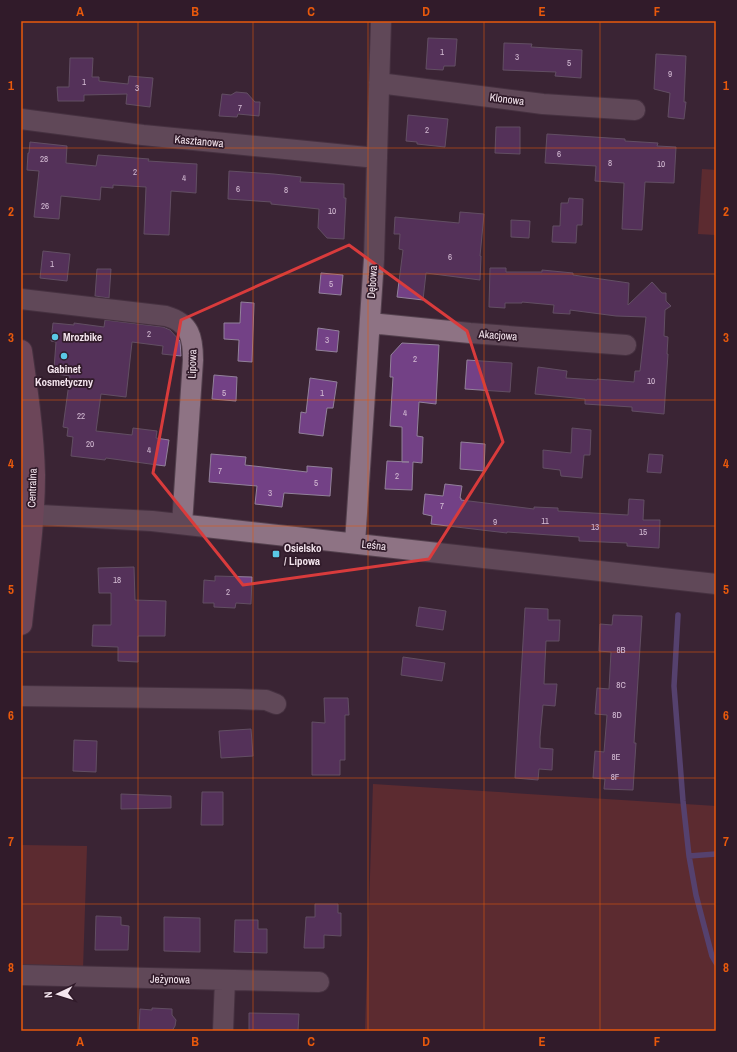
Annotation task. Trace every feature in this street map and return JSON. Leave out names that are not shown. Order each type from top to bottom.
[{"type":"street","name":"Dębowa","points":[[355,543],[374,259],[381,21]]},
{"type":"street","name":"Klonowa","points":[[379,83],[542,104],[635,110]]},
{"type":"street","name":"Kasztanowa","points":[[21,119],[143,135],[377,158]]},
{"type":"street","name":"Lipowa","points":[[21,299],[176,318],[190,333],[193,344],[193,360],[182,524]]},
{"type":"street","name":"Akacjowa","points":[[370,323],[470,333],[626,345]]},
{"type":"street","name":"Centralna","points":[[21,351],[33,452],[34,477],[26,516],[21,624]]},
{"type":"street","name":"Leśna","points":[[26,516],[124,519],[182,524],[716,584]]},
{"type":"street","points":[[21,696],[238,699],[266,700],[276,704]]},
{"type":"street","name":"Jeżynowa","points":[[21,975],[319,982]]},
{"type":"street","points":[[223,1031],[225,980]]},
{"type":"highlighted area","points":[[349,245],[467,331],[503,442],[429,559],[243,585],[153,473],[181,320]]},
{"type":"shaded area","points":[[702,169],[716,170],[716,235],[698,234]]},
{"type":"shaded area","points":[[373,784],[716,806],[716,1031],[365,1031]]},
{"type":"shaded area","points":[[21,845],[87,846],[83,969],[21,965]]},
{"type":"building","points":[[428,38],[457,39],[455,66],[444,66],[443,70],[426,69]]},
{"type":"building","points":[[504,43],[532,44],[531,47],[582,50],[581,78],[555,76],[556,72],[503,70]]},
{"type":"building","points":[[656,54],[686,56],[684,102],[686,102],[684,119],[668,117],[670,93],[654,89]]},
{"type":"building","points":[[70,58],[93,58],[92,77],[99,77],[99,81],[128,84],[129,76],[153,78],[150,107],[126,104],[127,94],[84,95],[84,101],[58,101],[57,87],[69,87]]},
{"type":"building","points":[[236,92],[247,93],[255,102],[260,102],[259,116],[238,114],[237,117],[219,116],[222,94],[231,95]]},
{"type":"building","points":[[408,115],[448,119],[445,147],[417,144],[417,142],[406,141]]},
{"type":"building","points":[[496,127],[520,127],[520,154],[495,153]]},
{"type":"building","points":[[547,134],[625,139],[625,141],[658,143],[657,146],[676,147],[674,183],[645,182],[642,230],[622,229],[624,183],[595,181],[596,166],[545,163]]},
{"type":"building","points":[[30,142],[67,146],[66,163],[96,166],[98,155],[149,159],[148,161],[197,164],[196,193],[171,191],[169,235],[144,234],[146,187],[113,185],[113,188],[101,187],[100,200],[61,196],[59,219],[34,217],[39,171],[27,170]]},
{"type":"building","points":[[229,171],[301,177],[300,182],[344,184],[344,198],[346,198],[344,239],[327,238],[318,228],[319,209],[271,204],[271,202],[228,199]]},
{"type":"building","points":[[569,198],[583,199],[582,225],[577,225],[576,243],[552,242],[553,226],[560,226],[561,203],[568,203]]},
{"type":"building","points":[[460,212],[484,214],[480,256],[480,280],[426,273],[423,300],[397,297],[403,250],[399,249],[400,234],[394,234],[395,217],[459,223]]},
{"type":"building","points":[[511,220],[530,221],[529,238],[511,237]]},
{"type":"building","points":[[43,251],[70,254],[67,281],[40,278]]},
{"type":"building","points":[[490,268],[506,268],[506,272],[542,272],[542,270],[573,273],[573,275],[629,283],[628,305],[652,282],[662,293],[666,293],[666,301],[671,306],[665,310],[664,336],[668,337],[668,354],[664,414],[632,411],[632,407],[585,404],[585,399],[535,394],[538,367],[567,371],[566,378],[634,382],[635,371],[640,371],[646,317],[616,316],[570,310],[570,314],[553,313],[554,305],[522,302],[505,303],[505,308],[489,307]]},
{"type":"building","points":[[97,269],[111,269],[109,298],[95,296]]},
{"type":"building","points":[[321,273],[343,275],[341,295],[319,293]]},
{"type":"building","points":[[241,302],[254,303],[252,362],[238,361],[239,340],[224,339],[224,323],[240,323]]},
{"type":"building","points":[[105,320],[163,327],[170,330],[180,341],[181,356],[162,354],[163,346],[132,342],[126,397],[101,394],[96,431],[132,435],[133,428],[157,431],[156,438],[169,440],[165,466],[106,458],[105,460],[71,456],[73,437],[67,436],[68,428],[63,427],[70,376],[56,374],[57,370],[54,369],[56,342],[51,341],[53,323],[74,325],[74,323],[104,327]]},
{"type":"building","points":[[318,328],[339,331],[337,352],[316,350]]},
{"type":"building","points":[[402,343],[439,345],[436,404],[419,402],[417,436],[423,437],[422,463],[413,462],[412,490],[385,489],[387,461],[402,462],[402,427],[390,426],[393,377],[390,377],[391,355]]},
{"type":"building","points":[[467,360],[512,363],[510,392],[465,389]]},
{"type":"building","points":[[214,375],[237,377],[236,401],[212,399]]},
{"type":"building","points":[[310,378],[337,382],[333,408],[327,408],[323,436],[299,433],[301,412],[306,413]]},
{"type":"building","points":[[572,428],[591,430],[590,455],[584,455],[582,478],[561,476],[560,470],[543,468],[543,450],[571,453]]},
{"type":"building","points":[[461,442],[485,444],[484,471],[460,469]]},
{"type":"building","points":[[211,454],[246,457],[245,465],[307,472],[307,466],[332,468],[330,496],[284,493],[282,507],[255,504],[257,486],[209,482]]},
{"type":"building","points":[[649,454],[663,455],[661,473],[647,472]]},
{"type":"building","points":[[445,484],[462,486],[461,500],[534,509],[534,507],[558,508],[558,511],[628,515],[629,499],[644,500],[643,520],[660,520],[659,548],[627,546],[627,543],[579,541],[579,537],[507,533],[431,524],[432,516],[423,514],[425,494],[443,496]]},
{"type":"building","points":[[134,567],[135,600],[166,601],[165,636],[138,636],[138,662],[118,661],[118,647],[92,646],[93,625],[111,625],[111,593],[99,593],[98,568]]},
{"type":"building","points":[[215,576],[252,577],[251,604],[236,603],[235,608],[214,607],[214,603],[203,603],[204,580],[215,581]]},
{"type":"building","points":[[419,607],[446,611],[443,630],[416,626]]},
{"type":"building","points":[[525,608],[548,609],[548,620],[560,620],[559,641],[546,641],[544,684],[557,684],[555,706],[543,705],[540,737],[540,748],[553,749],[552,770],[539,769],[538,780],[515,778]]},
{"type":"building","points":[[613,615],[642,616],[634,743],[636,743],[633,790],[604,789],[605,779],[593,778],[595,751],[604,752],[607,715],[595,714],[597,688],[609,689],[611,652],[599,651],[600,624],[612,625]]},
{"type":"building","points":[[403,657],[445,663],[442,681],[401,675]]},
{"type":"building","points":[[324,698],[348,698],[349,715],[345,715],[345,760],[340,760],[340,775],[312,775],[312,722],[325,723]]},
{"type":"building","points":[[251,729],[253,756],[221,758],[219,731]]},
{"type":"building","points":[[74,740],[97,741],[96,772],[73,771]]},
{"type":"building","points":[[202,792],[223,792],[223,825],[201,825]]},
{"type":"building","points":[[121,794],[171,796],[171,808],[121,809]]},
{"type":"building","points":[[315,904],[338,904],[338,913],[341,913],[341,936],[324,935],[324,948],[304,948],[306,917],[315,917]]},
{"type":"building","points":[[96,916],[121,917],[121,925],[129,926],[128,950],[95,950]]},
{"type":"building","points":[[164,917],[200,918],[200,952],[164,951]]},
{"type":"building","points":[[235,920],[258,920],[258,929],[267,929],[267,953],[234,952]]},
{"type":"building","points":[[152,1008],[172,1009],[172,1015],[176,1020],[172,1031],[139,1031],[140,1009],[152,1010]]},
{"type":"building","points":[[249,1013],[299,1014],[298,1031],[249,1030]]},
{"type":"waterway","points":[[678,615],[674,686],[689,856],[696,895],[712,956],[716,963]]},
{"type":"waterway","points":[[689,856],[716,854]]},
{"type":"place","name":"Mrozbike","points":[[55,337]]},
{"type":"place","name":"Gabinet Kosmetyczny","points":[[64,356]]},
{"type":"place","name":"Osielsko / Lipowa","points":[[276,554]]}]
